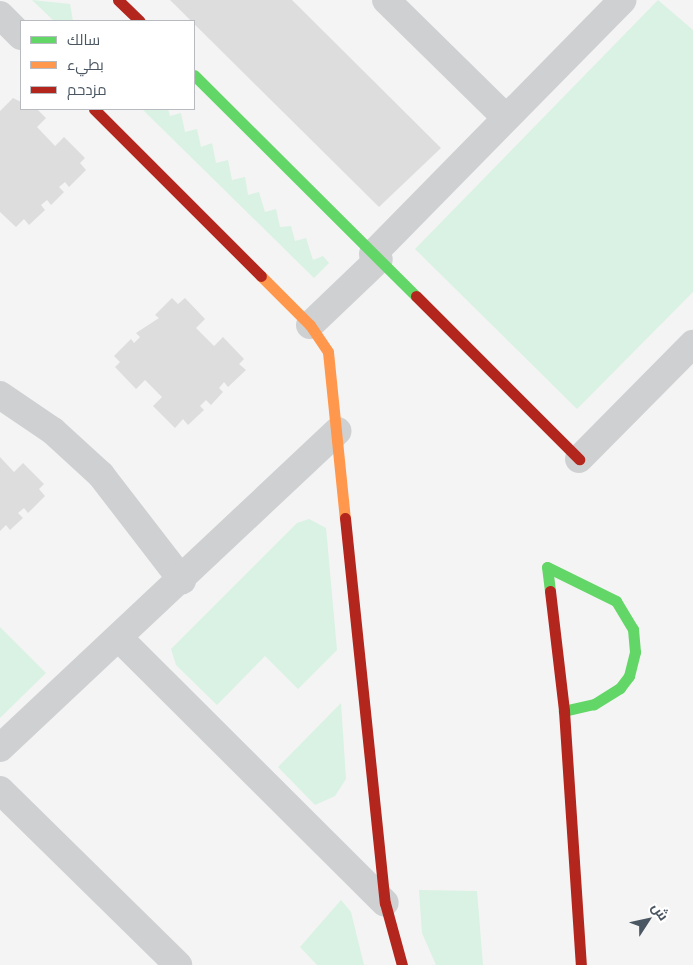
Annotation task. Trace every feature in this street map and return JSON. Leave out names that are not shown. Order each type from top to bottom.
[{"type":"street","points":[[118,0],[139,20]]},
{"type":"street","points":[[386,0],[505,117]]},
{"type":"street","points":[[310,325],[505,117],[623,0]]},
{"type":"street","points":[[0,15],[20,35]]},
{"type":"street","points":[[195,76],[580,459],[693,344]]},
{"type":"street","points":[[95,110],[310,325],[332,368],[385,903],[402,965]]},
{"type":"street","points":[[0,396],[53,431],[102,475],[182,580]]},
{"type":"street","points":[[0,748],[182,580],[338,430]]},
{"type":"street","points":[[564,711],[594,704],[620,688],[629,676],[635,652],[633,629],[616,601],[582,588],[547,567],[564,711],[581,965]]},
{"type":"street","points":[[119,638],[385,903]]},
{"type":"street","points":[[0,790],[178,965]]},
{"type":"green space","points":[[32,0],[70,4],[73,20],[53,20]]},
{"type":"green space","points":[[658,0],[693,30],[693,292],[577,409],[415,249]]},
{"type":"green space","points":[[143,110],[168,110],[170,116],[181,113],[185,132],[197,129],[201,147],[212,143],[216,163],[228,160],[232,180],[245,177],[248,195],[259,192],[265,212],[276,209],[280,227],[291,226],[295,241],[306,238],[313,260],[323,256],[329,263],[314,278]]},
{"type":"green space","points":[[309,519],[326,528],[337,650],[298,689],[265,656],[217,705],[176,665],[171,649],[297,523]]},
{"type":"green space","points":[[0,627],[46,673],[0,718]]},
{"type":"green space","points":[[341,703],[346,779],[335,796],[315,805],[278,767]]},
{"type":"green space","points":[[419,890],[477,891],[483,965],[436,965],[422,933]]},
{"type":"green space","points":[[341,900],[351,912],[364,965],[317,965],[300,947]]},
{"type":"building","points":[[170,0],[292,0],[441,148],[379,207],[195,25],[195,20],[190,20]]},
{"type":"building","points":[[13,98],[20,102],[20,110],[38,110],[46,118],[37,127],[55,146],[64,137],[85,158],[80,163],[86,170],[69,187],[65,182],[59,187],[64,192],[51,205],[47,200],[41,205],[45,210],[29,225],[24,219],[16,227],[0,212],[0,111]]},
{"type":"building","points":[[172,298],[178,304],[185,298],[205,319],[196,328],[214,346],[223,337],[244,359],[239,364],[246,370],[228,387],[224,382],[219,388],[223,392],[211,405],[206,400],[200,406],[204,410],[188,425],[183,419],[175,428],[153,406],[162,397],[145,380],[136,389],[115,367],[120,362],[114,356],[131,339],[134,343],[140,337],[136,333],[159,318],[155,315]]},
{"type":"building","points":[[0,457],[14,472],[23,463],[44,484],[39,489],[45,496],[28,513],[24,508],[18,513],[23,518],[10,530],[6,525],[0,531]]},
{"type":"traffic: fast","points":[[195,76],[416,296]]},
{"type":"traffic: fast","points":[[550,591],[547,567],[616,601],[633,629],[635,652],[629,676],[620,688],[594,704],[564,711]]},
{"type":"traffic: slow","points":[[261,276],[310,325],[328,352],[345,518]]},
{"type":"traffic: jam","points":[[118,0],[139,20]]},
{"type":"traffic: jam","points":[[95,110],[261,276]]},
{"type":"traffic: jam","points":[[416,296],[579,459]]},
{"type":"traffic: jam","points":[[345,518],[385,903],[402,965]]},
{"type":"traffic: jam","points":[[550,591],[564,711],[581,965]]}]
